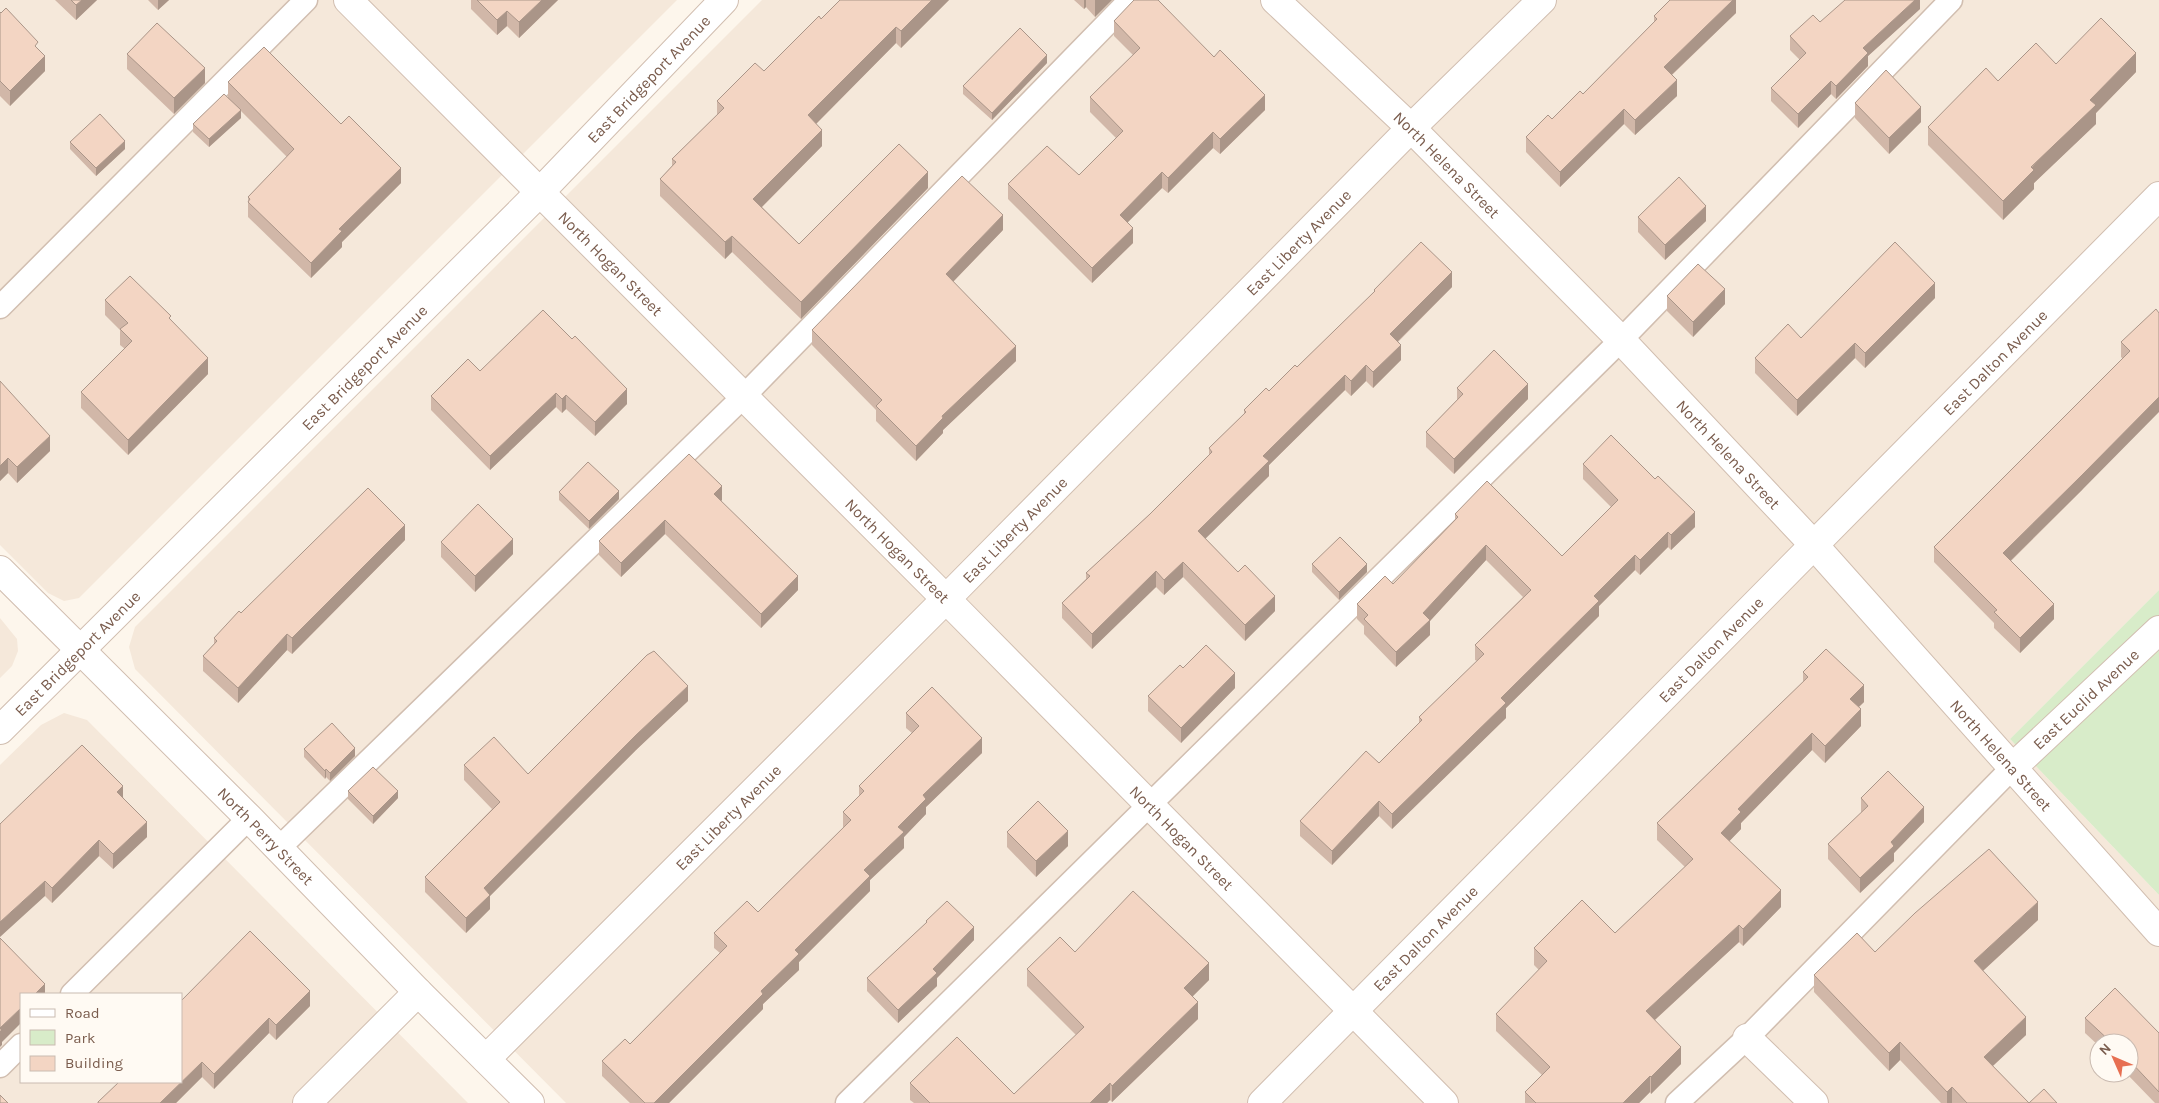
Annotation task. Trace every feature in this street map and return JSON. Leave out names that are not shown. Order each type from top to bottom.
[{"type":"street","name":"North Hogan Street","points":[[348,0],[946,599],[1444,1103]]},
{"type":"street","name":"East Bridgeport Avenue","points":[[0,730],[539,193],[724,0]]},
{"type":"street","name":"North Helena Street","points":[[1275,0],[1412,128],[1621,340],[1813,544],[2159,932]]},
{"type":"street","name":"East Liberty Avenue","points":[[486,1059],[946,599],[1412,128],[1542,0]]},
{"type":"street","name":"East Dalton Avenue","points":[[1262,1103],[2159,196]]},
{"type":"street","name":"North Perry Street","points":[[0,570],[249,818],[418,992],[530,1103]]},
{"type":"street","name":"East Euclid Avenue","points":[[2012,768],[2159,630]]},
{"type":"street","points":[[307,1103],[418,992]]},
{"type":"street","points":[[1747,1038],[1814,1103]]},
{"type":"lane","points":[[0,307],[306,0]]},
{"type":"lane","points":[[278,849],[743,397],[1130,0]]},
{"type":"lane","points":[[847,1103],[1621,340],[1951,0]]},
{"type":"lane","points":[[1677,1103],[1747,1038],[2012,768]]},
{"type":"lane","points":[[73,993],[249,818]]},
{"type":"lane","points":[[0,1066],[20,1046]]},
{"type":"shaded area","points":[[0,0],[677,0],[79,598],[64,601],[48,593],[0,545]]},
{"type":"shaded area","points":[[762,0],[2159,0],[2159,590],[2010,739],[2159,895],[2159,1103],[566,1103],[135,669],[129,647],[135,627]]},
{"type":"shaded area","points":[[0,618],[17,639],[18,651],[12,666],[0,678]]},
{"type":"shaded area","points":[[64,713],[87,720],[468,1103],[0,1103],[0,765],[41,725]]},
{"type":"green space","points":[[2159,590],[2159,895],[2010,739]]},
{"type":"building","points":[[71,0],[82,0],[76,5]]},
{"type":"building","points":[[477,0],[542,0],[519,22],[507,11],[497,20]]},
{"type":"building","points":[[840,0],[932,0],[901,31],[896,27],[808,115],[822,130],[753,199],[799,244],[899,144],[928,172],[801,302],[732,236],[725,242],[660,179],[676,162],[672,159],[724,108],[717,101],[755,63],[764,71],[819,16],[821,19]]},
{"type":"building","points":[[1134,0],[1158,0],[1214,57],[1220,50],[1265,95],[1220,139],[1213,132],[1168,178],[1162,172],[1120,215],[1133,228],[1092,268],[1008,184],[1047,146],[1079,175],[1123,131],[1090,97],[1140,48],[1114,21]]},
{"type":"building","points":[[1670,0],[1733,0],[1664,67],[1677,80],[1635,120],[1624,109],[1560,172],[1526,137],[1548,115],[1552,119],[1580,91],[1583,94],[1657,19],[1654,16]]},
{"type":"building","points":[[1845,0],[1915,0],[1863,48],[1868,53],[1836,86],[1831,81],[1798,114],[1771,88],[1806,53],[1790,36],[1813,15],[1820,22]]},
{"type":"building","points":[[6,8],[38,42],[35,46],[45,56],[10,91],[0,81],[0,12]]},
{"type":"building","points":[[2101,18],[2136,53],[2090,100],[2096,105],[2031,167],[2034,170],[2003,201],[1928,127],[1986,68],[1998,81],[2036,43],[2056,64]]},
{"type":"building","points":[[157,23],[205,68],[174,98],[127,54]]},
{"type":"building","points":[[1020,28],[1047,55],[992,113],[963,86]]},
{"type":"building","points":[[264,47],[341,124],[349,116],[401,168],[339,229],[342,231],[311,263],[248,202],[250,199],[248,197],[294,149],[228,82]]},
{"type":"building","points":[[1886,70],[1921,107],[1889,138],[1855,103]]},
{"type":"building","points":[[224,94],[241,110],[209,139],[193,124]]},
{"type":"building","points":[[100,114],[125,141],[96,168],[70,142]]},
{"type":"building","points":[[962,176],[1003,215],[946,274],[1016,346],[942,416],[943,418],[916,446],[876,406],[882,400],[812,330]]},
{"type":"building","points":[[1679,177],[1706,206],[1665,245],[1638,217]]},
{"type":"building","points":[[1421,242],[1452,272],[1390,334],[1401,345],[1373,372],[1366,365],[1351,381],[1345,375],[1263,456],[1269,461],[1198,531],[1238,572],[1245,565],[1275,596],[1245,625],[1183,562],[1164,580],[1156,571],[1092,634],[1062,603],[1090,576],[1086,573],[1150,514],[1212,452],[1209,448],[1246,412],[1244,410],[1266,388],[1269,391],[1295,365],[1297,367],[1375,291]]},
{"type":"building","points":[[1895,242],[1935,283],[1865,353],[1855,343],[1797,400],[1755,358],[1788,324],[1801,338]]},
{"type":"building","points":[[1698,264],[1725,289],[1693,322],[1667,296]]},
{"type":"building","points":[[130,276],[171,316],[169,318],[208,358],[128,440],[81,392],[132,341],[120,329],[128,323],[105,300]]},
{"type":"building","points":[[2156,309],[2159,313],[2159,397],[2003,553],[2054,604],[2020,638],[1994,612],[1997,610],[1934,547],[2130,351],[2121,342]]},
{"type":"building","points":[[543,310],[572,339],[575,336],[627,389],[595,422],[566,395],[562,399],[556,393],[490,456],[431,396],[468,359],[480,371]]},
{"type":"building","points":[[1494,350],[1528,384],[1454,459],[1426,432],[1463,394],[1457,388]]},
{"type":"building","points":[[0,381],[50,436],[17,467],[8,458],[0,466]]},
{"type":"building","points":[[1611,435],[1655,479],[1658,476],[1695,512],[1671,535],[1668,532],[1640,560],[1635,555],[1594,596],[1599,601],[1501,698],[1506,703],[1392,814],[1379,801],[1332,851],[1300,821],[1366,751],[1379,763],[1422,720],[1419,717],[1484,654],[1475,645],[1531,590],[1486,545],[1423,613],[1430,620],[1396,652],[1364,619],[1368,615],[1357,604],[1385,576],[1393,584],[1458,517],[1455,514],[1487,481],[1562,556],[1618,500],[1583,464]]},
{"type":"building","points":[[689,454],[722,486],[714,494],[798,576],[761,614],[665,520],[621,563],[599,541]]},
{"type":"building","points":[[588,462],[619,491],[589,521],[559,492]]},
{"type":"building","points":[[368,488],[405,525],[292,638],[287,634],[238,688],[203,656],[217,641],[214,638],[239,611],[241,613]]},
{"type":"building","points":[[478,504],[513,539],[475,576],[441,542]]},
{"type":"building","points":[[1340,537],[1367,564],[1339,592],[1312,564]]},
{"type":"building","points":[[1206,645],[1235,673],[1181,728],[1148,696],[1180,665],[1183,668]]},
{"type":"building","points":[[1826,649],[1864,685],[1850,699],[1861,709],[1825,746],[1812,733],[1738,809],[1741,812],[1721,833],[1781,890],[1743,929],[1739,925],[1646,1011],[1681,1047],[1623,1103],[1536,1103],[1525,1092],[1550,1067],[1496,1014],[1547,961],[1534,948],[1582,900],[1615,933],[1693,859],[1657,823],[1808,677],[1803,672]]},
{"type":"building","points":[[654,651],[688,686],[636,735],[484,888],[490,895],[466,918],[425,877],[500,802],[464,765],[494,737],[528,774],[647,655]]},
{"type":"building","points":[[932,687],[982,738],[923,795],[926,799],[898,827],[904,832],[864,870],[870,876],[795,950],[799,954],[761,991],[763,994],[654,1103],[645,1103],[602,1061],[625,1039],[630,1044],[727,946],[714,933],[747,901],[758,912],[851,820],[843,812],[864,791],[859,786],[919,726],[906,713]]},
{"type":"building","points":[[332,723],[355,748],[330,773],[326,769],[325,771],[304,749]]},
{"type":"building","points":[[82,745],[123,786],[117,792],[147,822],[113,854],[99,840],[52,888],[45,881],[0,922],[0,824]]},
{"type":"building","points":[[373,767],[398,791],[373,816],[348,791]]},
{"type":"building","points":[[1888,771],[1924,807],[1891,842],[1894,846],[1860,878],[1828,844],[1868,806],[1861,798]]},
{"type":"building","points":[[1038,801],[1068,831],[1036,861],[1007,832]]},
{"type":"building","points":[[1989,849],[2038,902],[1974,961],[2026,1017],[1984,1057],[2029,1103],[1967,1103],[1952,1087],[1947,1092],[1900,1042],[1889,1053],[1814,975],[1857,933],[1875,952],[1915,913]]},
{"type":"building","points":[[1133,891],[1209,963],[1184,988],[1198,1002],[1112,1086],[1110,1083],[1090,1103],[930,1103],[910,1083],[957,1037],[1014,1094],[1084,1027],[1027,969],[1060,937],[1075,952]]},
{"type":"building","points":[[947,901],[974,927],[933,969],[937,973],[898,1010],[867,978]]},
{"type":"building","points":[[250,931],[310,991],[276,1025],[269,1018],[214,1074],[202,1062],[182,1082],[182,1000]]},
{"type":"building","points":[[0,938],[45,984],[36,993],[20,993],[20,1009],[0,1028]]},
{"type":"building","points":[[2115,988],[2159,1033],[2159,1092],[2139,1071],[2139,1033],[2101,1033],[2085,1018]]},
{"type":"building","points":[[118,1083],[180,1083],[160,1103],[98,1102]]},
{"type":"building","points":[[2044,1089],[2057,1103],[2029,1103]]},
{"type":"building","points":[[0,1095],[8,1103],[0,1103]]}]
